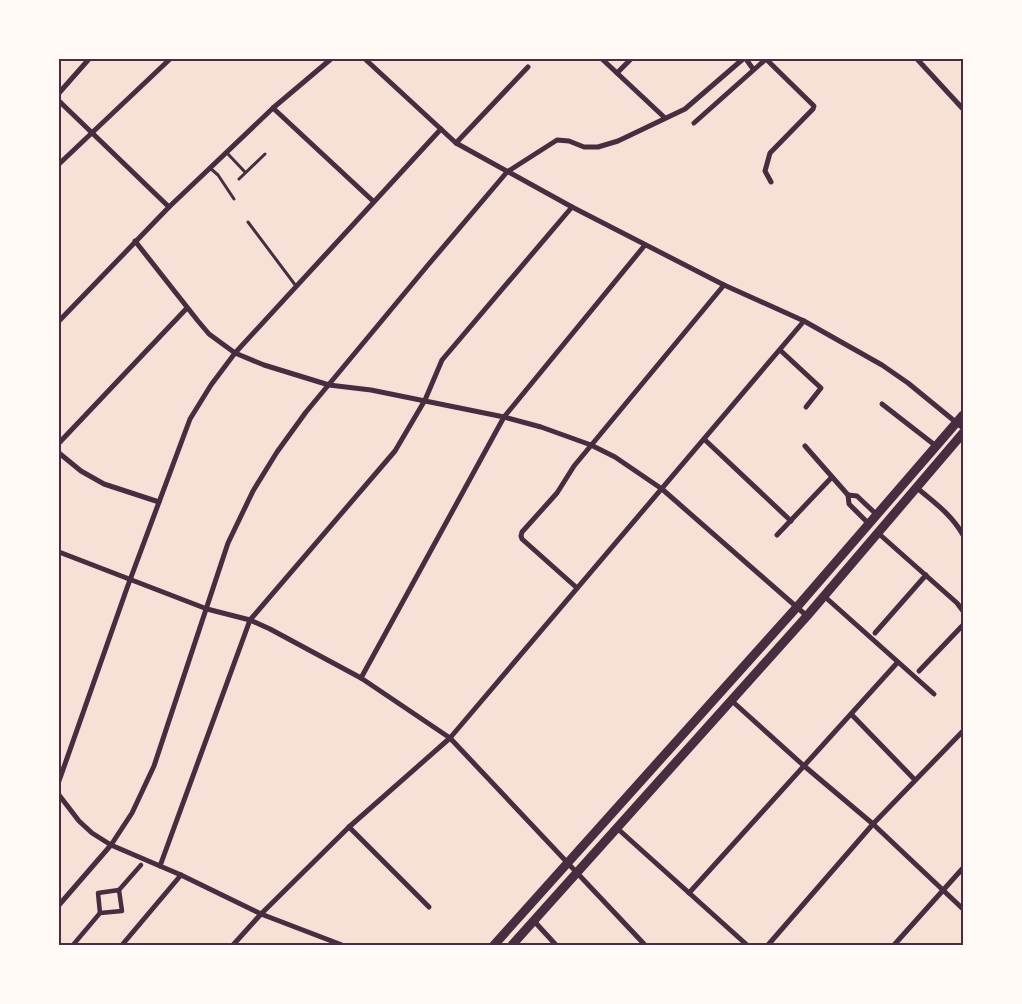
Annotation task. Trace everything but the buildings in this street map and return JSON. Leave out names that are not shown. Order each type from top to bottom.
[{"type":"main road","points":[[494,945],[797,608],[936,446],[960,426],[963,415]]},
{"type":"main road","points":[[512,945],[807,616],[963,433]]},
{"type":"street","points":[[59,92],[89,59]]},
{"type":"street","points":[[59,164],[170,59]]},
{"type":"street","points":[[59,319],[169,207],[273,108],[331,59]]},
{"type":"street","points":[[365,59],[456,143],[572,207],[724,285],[804,322],[882,365],[908,383],[960,426]]},
{"type":"street","points":[[602,59],[665,118]]},
{"type":"street","points":[[617,73],[631,59]]},
{"type":"street","points":[[59,904],[111,845],[132,813],[154,766],[228,543],[253,490],[277,452],[329,384],[422,272],[507,172],[558,140],[569,141],[584,147],[598,147],[618,141],[685,109],[744,59],[753,69]]},
{"type":"street","points":[[694,123],[766,59],[814,106],[814,109],[770,153],[765,170],[771,182]]},
{"type":"street","points":[[917,59],[963,109]]},
{"type":"street","points":[[456,143],[528,67]]},
{"type":"street","points":[[59,101],[169,207]]},
{"type":"street","points":[[273,108],[373,202]]},
{"type":"street","points":[[59,781],[130,579],[190,420],[211,385],[236,353],[441,128]]},
{"type":"street","points":[[160,866],[250,620],[395,451],[424,400],[442,360],[572,207]]},
{"type":"street","points":[[135,242],[210,334],[236,353],[264,365],[329,384],[371,390],[504,417],[541,426],[591,445],[615,458],[662,489],[807,616]]},
{"type":"street","points":[[361,678],[504,417],[645,244]]},
{"type":"street","points":[[577,588],[521,536],[522,532],[557,493],[574,466],[724,285]]},
{"type":"street","points":[[59,443],[187,308]]},
{"type":"street","points":[[233,945],[261,914],[349,827],[450,738],[804,322]]},
{"type":"street","points":[[780,350],[821,388],[806,407]]},
{"type":"street","points":[[882,404],[936,446]]},
{"type":"street","points":[[704,440],[791,521]]},
{"type":"street","points":[[805,446],[848,495],[849,504],[869,524]]},
{"type":"street","points":[[59,453],[81,471],[104,484],[159,502]]},
{"type":"street","points":[[777,535],[832,477]]},
{"type":"street","points":[[917,488],[958,524],[963,535]]},
{"type":"street","points":[[848,495],[857,496],[877,515]]},
{"type":"street","points":[[878,533],[926,575],[963,611]]},
{"type":"street","points":[[59,552],[207,609],[250,620],[361,678],[450,738],[569,862],[645,945]]},
{"type":"street","points":[[875,633],[926,575]]},
{"type":"street","points":[[824,596],[934,694]]},
{"type":"street","points":[[919,671],[963,625]]},
{"type":"street","points":[[689,893],[803,765],[852,715],[897,663]]},
{"type":"street","points":[[732,701],[803,765],[873,824],[963,909]]},
{"type":"street","points":[[852,715],[915,780]]},
{"type":"street","points":[[768,945],[873,824],[963,731]]},
{"type":"street","points":[[59,795],[79,821],[92,833],[111,845],[181,875],[261,914],[342,945]]},
{"type":"street","points":[[349,827],[429,907]]},
{"type":"street","points":[[618,829],[747,945]]},
{"type":"street","points":[[100,914],[98,893],[120,890],[141,865]]},
{"type":"street","points":[[894,945],[963,868]]},
{"type":"street","points":[[122,945],[181,875]]},
{"type":"street","points":[[73,945],[100,914],[122,911],[120,890]]},
{"type":"street","points":[[534,921],[556,945]]},
{"type":"lane","points":[[227,153],[245,172]]},
{"type":"lane","points":[[239,179],[266,154]]},
{"type":"lane","points":[[210,168],[218,174],[234,199]]},
{"type":"lane","points":[[248,222],[296,287]]}]
